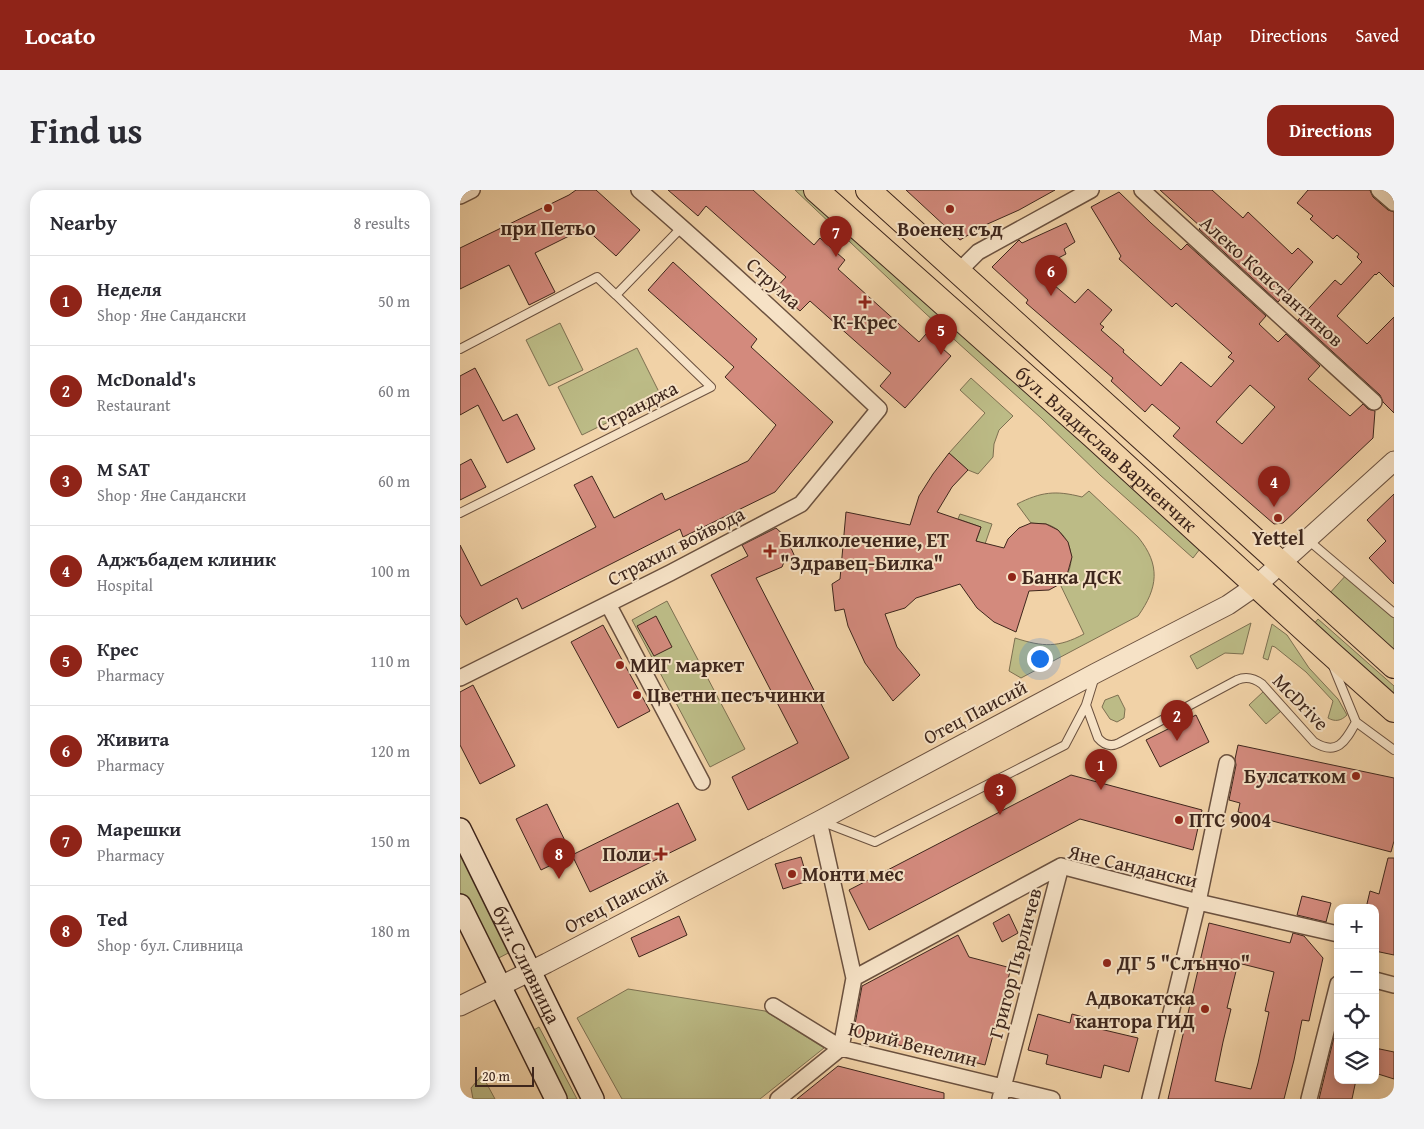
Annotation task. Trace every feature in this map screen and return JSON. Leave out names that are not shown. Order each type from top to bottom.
[{"type":"main road","name":"бул. Владислав Варненчик","points":[[816,190],[1072,417],[1394,710]]},
{"type":"main road","name":"бул. Владислав Варненчик","points":[[868,190],[1394,666]]},
{"type":"main road","name":"бул. Сливница","points":[[460,829],[593,1099]]},
{"type":"main road","name":"бул. Сливница","points":[[460,905],[556,1099]]},
{"type":"street","points":[[460,196],[472,190]]},
{"type":"street","name":"Струма","points":[[639,190],[795,330],[879,409]]},
{"type":"street","points":[[958,272],[978,252],[1091,190]]},
{"type":"street","name":"Алеко Константинов","points":[[1142,190],[1374,402]]},
{"type":"street","points":[[1379,190],[1394,203]]},
{"type":"street","name":"Страхил войвода","points":[[460,678],[679,569],[800,504],[879,409]]},
{"type":"street","name":"Отец Паисий","points":[[460,1006],[530,972],[1228,605],[1256,586],[1394,461]]},
{"type":"street","points":[[608,604],[702,782]]},
{"type":"street","points":[[1150,1099],[1198,902],[1227,763]]},
{"type":"street","points":[[778,1099],[841,1048],[854,978],[819,821]]},
{"type":"street","name":"Яне Сандански","points":[[854,978],[1061,866],[1198,902],[1334,933]]},
{"type":"street","name":"Григор Пърличев","points":[[1001,1093],[1061,866]]},
{"type":"street","points":[[1379,981],[1394,984]]},
{"type":"street","points":[[1309,1099],[1335,994]]},
{"type":"street","name":"Юрий Венелин","points":[[773,1006],[841,1048],[1001,1093],[1052,1099]]},
{"type":"lane","points":[[616,295],[682,227]]},
{"type":"lane","name":"Странджа","points":[[460,348],[597,277],[710,386],[460,513]]},
{"type":"lane","points":[[1307,540],[1394,613]]},
{"type":"lane","name":"McDrive","points":[[1086,705],[1098,738],[1101,742],[1110,746],[1119,744],[1236,680],[1246,677],[1257,680],[1262,684],[1314,742],[1327,747],[1334,747],[1348,737],[1356,722],[1328,651]]},
{"type":"lane","points":[[819,821],[874,842],[1065,745],[1086,705],[1096,673]]},
{"type":"lane","points":[[1356,722],[1394,750]]},
{"type":"shaded area","points":[[795,190],[809,190],[1203,545],[1193,558],[1100,475]]},
{"type":"shaded area","points":[[560,323],[583,370],[549,386],[526,340]]},
{"type":"shaded area","points":[[637,348],[661,396],[582,435],[558,387]]},
{"type":"shaded area","points":[[971,378],[1013,416],[999,430],[994,444],[993,457],[978,474],[968,470],[949,453],[985,413],[960,390]]},
{"type":"shaded area","points":[[1089,491],[1138,537],[1151,557],[1154,576],[1150,596],[1138,616],[1021,678],[1009,671],[1015,638],[1050,645],[1066,642],[1084,634],[1060,584],[1070,568],[1071,560],[1071,552],[1065,538],[1054,527],[1046,524],[1031,523],[1017,504],[1048,493],[1064,493],[1082,497]]},
{"type":"shaded area","points":[[960,514],[992,524],[985,544],[976,541],[981,527],[958,519]]},
{"type":"shaded area","points":[[1348,573],[1394,613],[1394,654],[1328,595]]},
{"type":"shaded area","points":[[667,601],[745,749],[710,767],[632,620]]},
{"type":"shaded area","points":[[1318,619],[1394,686],[1394,695],[1313,625]]},
{"type":"shaded area","points":[[1251,623],[1243,654],[1225,653],[1197,669],[1190,656]]},
{"type":"shaded area","points":[[1272,624],[1287,635],[1309,668],[1338,699],[1347,715],[1345,717],[1340,720],[1328,718],[1333,701],[1306,672],[1275,647],[1272,646],[1268,660],[1263,658]]},
{"type":"shaded area","points":[[1264,691],[1281,711],[1266,724],[1249,705]]},
{"type":"shaded area","points":[[1118,695],[1125,709],[1124,718],[1117,722],[1110,719],[1102,707],[1105,700]]},
{"type":"shaded area","points":[[460,834],[518,948],[489,963],[460,905]]},
{"type":"shaded area","points":[[628,989],[765,1011],[824,1048],[760,1099],[622,1099],[577,1018]]},
{"type":"shaded area","points":[[539,1027],[577,1099],[559,1099],[525,1035]]},
{"type":"shaded area","points":[[482,1075],[495,1099],[473,1099],[471,1088]]},
{"type":"building","points":[[576,190],[596,190],[640,230],[616,256],[585,228],[535,253],[555,292],[529,305],[509,265],[460,289],[460,248]]},
{"type":"building","points":[[668,190],[753,190],[814,245],[820,238],[845,260],[838,269],[919,342],[926,334],[951,356],[905,408],[880,386],[891,373],[810,301],[800,311],[775,289],[786,277],[706,206],[698,216]]},
{"type":"building","points":[[906,190],[1055,190],[1019,210],[983,226],[960,240]]},
{"type":"building","points":[[1160,190],[1212,190],[1243,218],[1248,212],[1292,254],[1298,248],[1313,262],[1278,302]]},
{"type":"building","points":[[1308,190],[1370,190],[1373,197],[1388,210],[1394,212],[1394,287],[1379,272],[1375,274],[1337,316],[1367,344],[1394,317],[1394,413],[1383,402],[1380,395],[1298,320],[1335,280],[1341,285],[1362,262],[1357,257],[1359,254],[1337,235],[1333,239],[1310,219],[1313,216],[1297,203]]},
{"type":"building","points":[[1119,192],[1181,250],[1187,244],[1266,316],[1259,324],[1278,342],[1286,334],[1320,366],[1308,379],[1350,416],[1363,404],[1368,409],[1375,411],[1373,438],[1283,523],[1274,524],[1173,436],[1180,428],[1152,404],[1145,412],[1111,381],[1113,378],[1026,303],[1028,300],[992,267],[1019,240],[1022,243],[1066,223],[1075,242],[1064,249],[1066,254],[1039,268],[1049,276],[1047,279],[1075,303],[1088,289],[1112,310],[1100,324],[1104,327],[1101,330],[1161,386],[1181,362],[1211,387],[1234,361],[1228,357],[1232,353],[1176,303],[1172,307],[1119,259],[1121,256],[1091,207]],"holes":[[[1250,385],[1275,407],[1242,444],[1216,422]]]},
{"type":"building","points":[[673,262],[757,339],[751,347],[833,422],[775,492],[683,537],[680,529],[522,609],[517,598],[466,625],[460,615],[460,545],[481,586],[596,527],[574,485],[592,476],[614,518],[662,493],[665,500],[748,461],[776,425],[725,377],[734,367],[648,290]]},
{"type":"building","points":[[475,368],[503,421],[517,414],[535,449],[507,463],[478,405],[460,415],[460,376]]},
{"type":"building","name":"Банка ДСК","points":[[949,453],[968,470],[952,487],[937,512],[981,527],[976,541],[1004,548],[1008,539],[1019,528],[1031,523],[1046,524],[1058,530],[1068,542],[1072,557],[1067,575],[1060,584],[1049,590],[1029,591],[1016,632],[994,622],[977,608],[960,584],[916,598],[905,608],[885,614],[897,647],[920,675],[893,701],[865,663],[848,626],[844,609],[835,611],[832,584],[840,579],[846,512],[910,525],[919,496]]},
{"type":"building","points":[[471,459],[486,487],[460,500],[460,465]]},
{"type":"building","points":[[1394,494],[1394,584],[1369,558],[1386,541],[1367,520]]},
{"type":"building","points":[[776,528],[786,537],[795,557],[784,562],[782,567],[756,578],[849,758],[748,810],[732,777],[798,743],[711,575],[748,556],[742,545]]},
{"type":"building","points":[[656,616],[672,647],[654,656],[637,626]]},
{"type":"building","points":[[603,625],[650,711],[618,728],[571,642]]},
{"type":"building","points":[[473,685],[515,766],[480,784],[460,745],[460,692]]},
{"type":"building","points":[[1196,715],[1209,742],[1160,767],[1146,740]]},
{"type":"building","points":[[1238,745],[1394,778],[1394,841],[1391,852],[1238,812],[1240,803],[1229,800]]},
{"type":"building","points":[[1071,775],[1202,810],[1193,850],[1080,819],[869,930],[849,890]]},
{"type":"building","points":[[678,803],[696,840],[590,892],[572,855]]},
{"type":"building","points":[[547,804],[572,855],[541,870],[516,819]]},
{"type":"building","points":[[801,857],[808,881],[783,889],[775,864]]},
{"type":"building","points":[[1388,858],[1394,858],[1394,955],[1379,952],[1379,904],[1367,904],[1370,891],[1379,894]]},
{"type":"building","points":[[1302,896],[1331,903],[1326,922],[1297,915]]},
{"type":"building","points":[[1009,914],[1018,933],[1002,942],[993,923]]},
{"type":"building","points":[[679,916],[687,935],[639,957],[631,938]]},
{"type":"building","points":[[1209,923],[1290,943],[1293,933],[1304,936],[1323,958],[1309,1021],[1302,1020],[1284,1099],[1168,1099]],"holes":[[[1238,963],[1274,972],[1265,1011],[1269,1012],[1251,1089],[1215,1081],[1231,1009],[1227,1008]]]},
{"type":"building","points":[[958,935],[969,957],[1011,968],[985,1065],[912,1046],[912,1048],[853,1035],[862,986]]},
{"type":"building","points":[[1038,1014],[1070,1023],[1072,1014],[1102,1022],[1100,1029],[1138,1038],[1129,1072],[1104,1065],[1101,1078],[1046,1064],[1048,1055],[1028,1050]]},
{"type":"building","points":[[1334,1037],[1334,1084],[1355,1084],[1352,1099],[1319,1099]]},
{"type":"building","points":[[1379,1049],[1394,1052],[1394,1079],[1379,1074]]},
{"type":"building","points":[[838,1066],[944,1093],[944,1099],[797,1099]]},
{"type":"place","name":"при Петьо","points":[[548,208]]},
{"type":"place","name":"Военен съд","points":[[950,209]]},
{"type":"place","name":"Марешки","points":[[836,257]]},
{"type":"place","name":"Живита","points":[[1051,296]]},
{"type":"place","name":"К-Крес","points":[[865,302]]},
{"type":"place","name":"Крес","points":[[941,355]]},
{"type":"place","name":"Аджъбадем клиник","points":[[1274,507]]},
{"type":"place","name":"Yettel","points":[[1278,518]]},
{"type":"place","name":"Билколечение, ЕТ \"Здравец-Билка\"","points":[[770,551]]},
{"type":"place","name":"Банка ДСК","points":[[1012,577]]},
{"type":"place","name":"МИГ маркет","points":[[620,665]]},
{"type":"place","name":"Цветни песъчинки","points":[[637,695]]},
{"type":"place","name":"McDonald's","points":[[1177,741]]},
{"type":"place","name":"Булсатком","points":[[1356,776]]},
{"type":"place","name":"Неделя","points":[[1101,790]]},
{"type":"place","name":"M SAT","points":[[1000,815]]},
{"type":"place","name":"ПТС 9004","points":[[1179,820]]},
{"type":"place","name":"Поли","points":[[661,854]]},
{"type":"place","name":"Монти мес","points":[[792,874]]},
{"type":"place","name":"Ted","points":[[559,879]]},
{"type":"place","name":"ДГ 5 \"Слънчо\"","points":[[1107,963]]},
{"type":"place","name":"Адвокатска кантора ГИД","points":[[1205,1009]]}]
